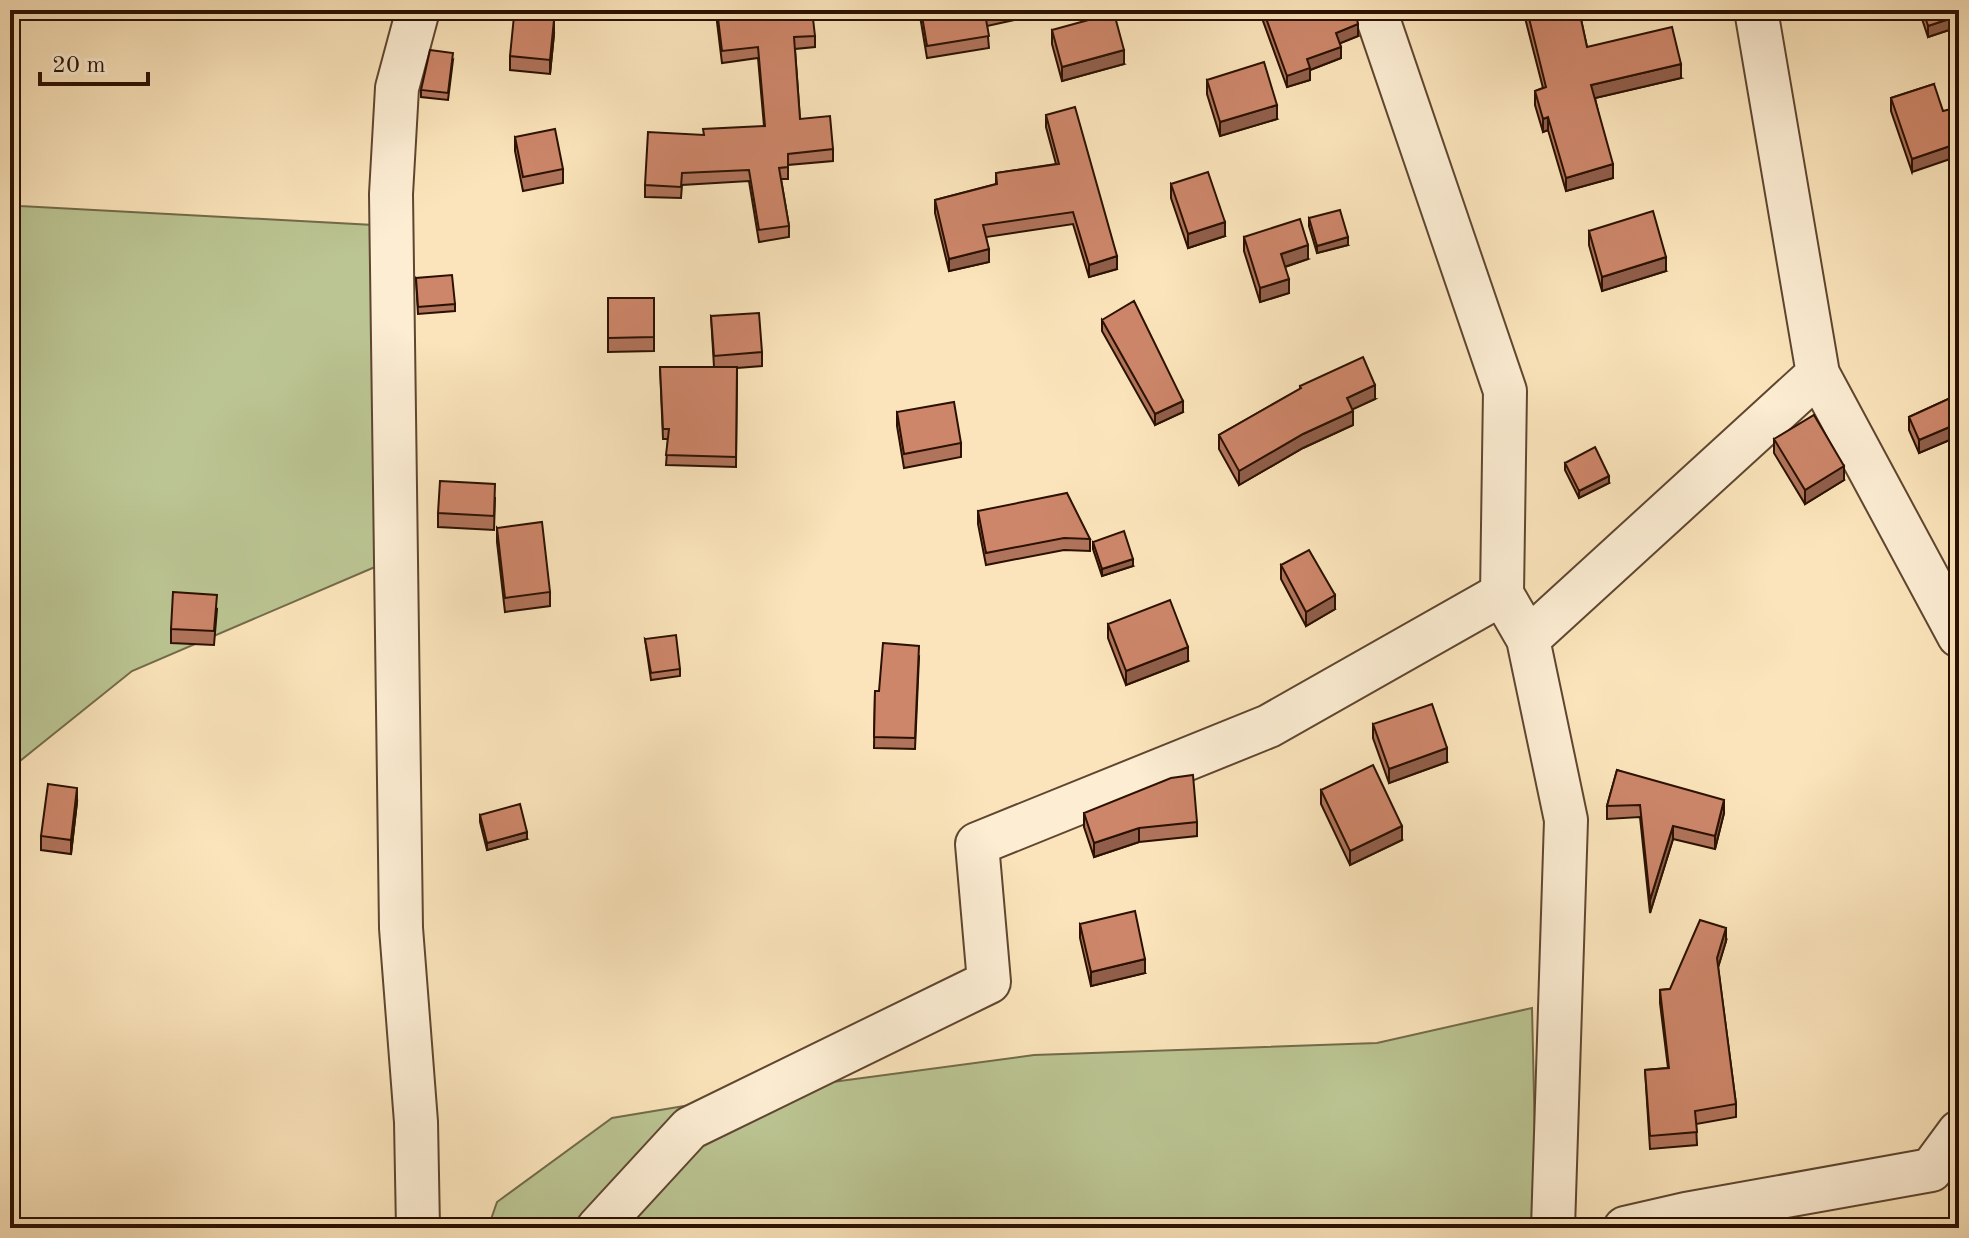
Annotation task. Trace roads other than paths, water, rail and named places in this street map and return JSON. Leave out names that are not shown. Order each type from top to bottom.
[{"type":"street","points":[[418,10],[397,88],[391,194],[401,928],[416,1122],[418,1228]]},
{"type":"street","points":[[1375,10],[1505,391],[1502,594],[1528,639],[1566,820],[1553,1228]]},
{"type":"street","points":[[1756,10],[1818,374],[1959,636]]},
{"type":"street","points":[[1528,639],[1818,374]]},
{"type":"street","points":[[598,1228],[690,1128],[989,982],[977,844],[1269,726],[1502,594]]},
{"type":"street","points":[[1625,1228],[1931,1170],[1959,1132]]}]
